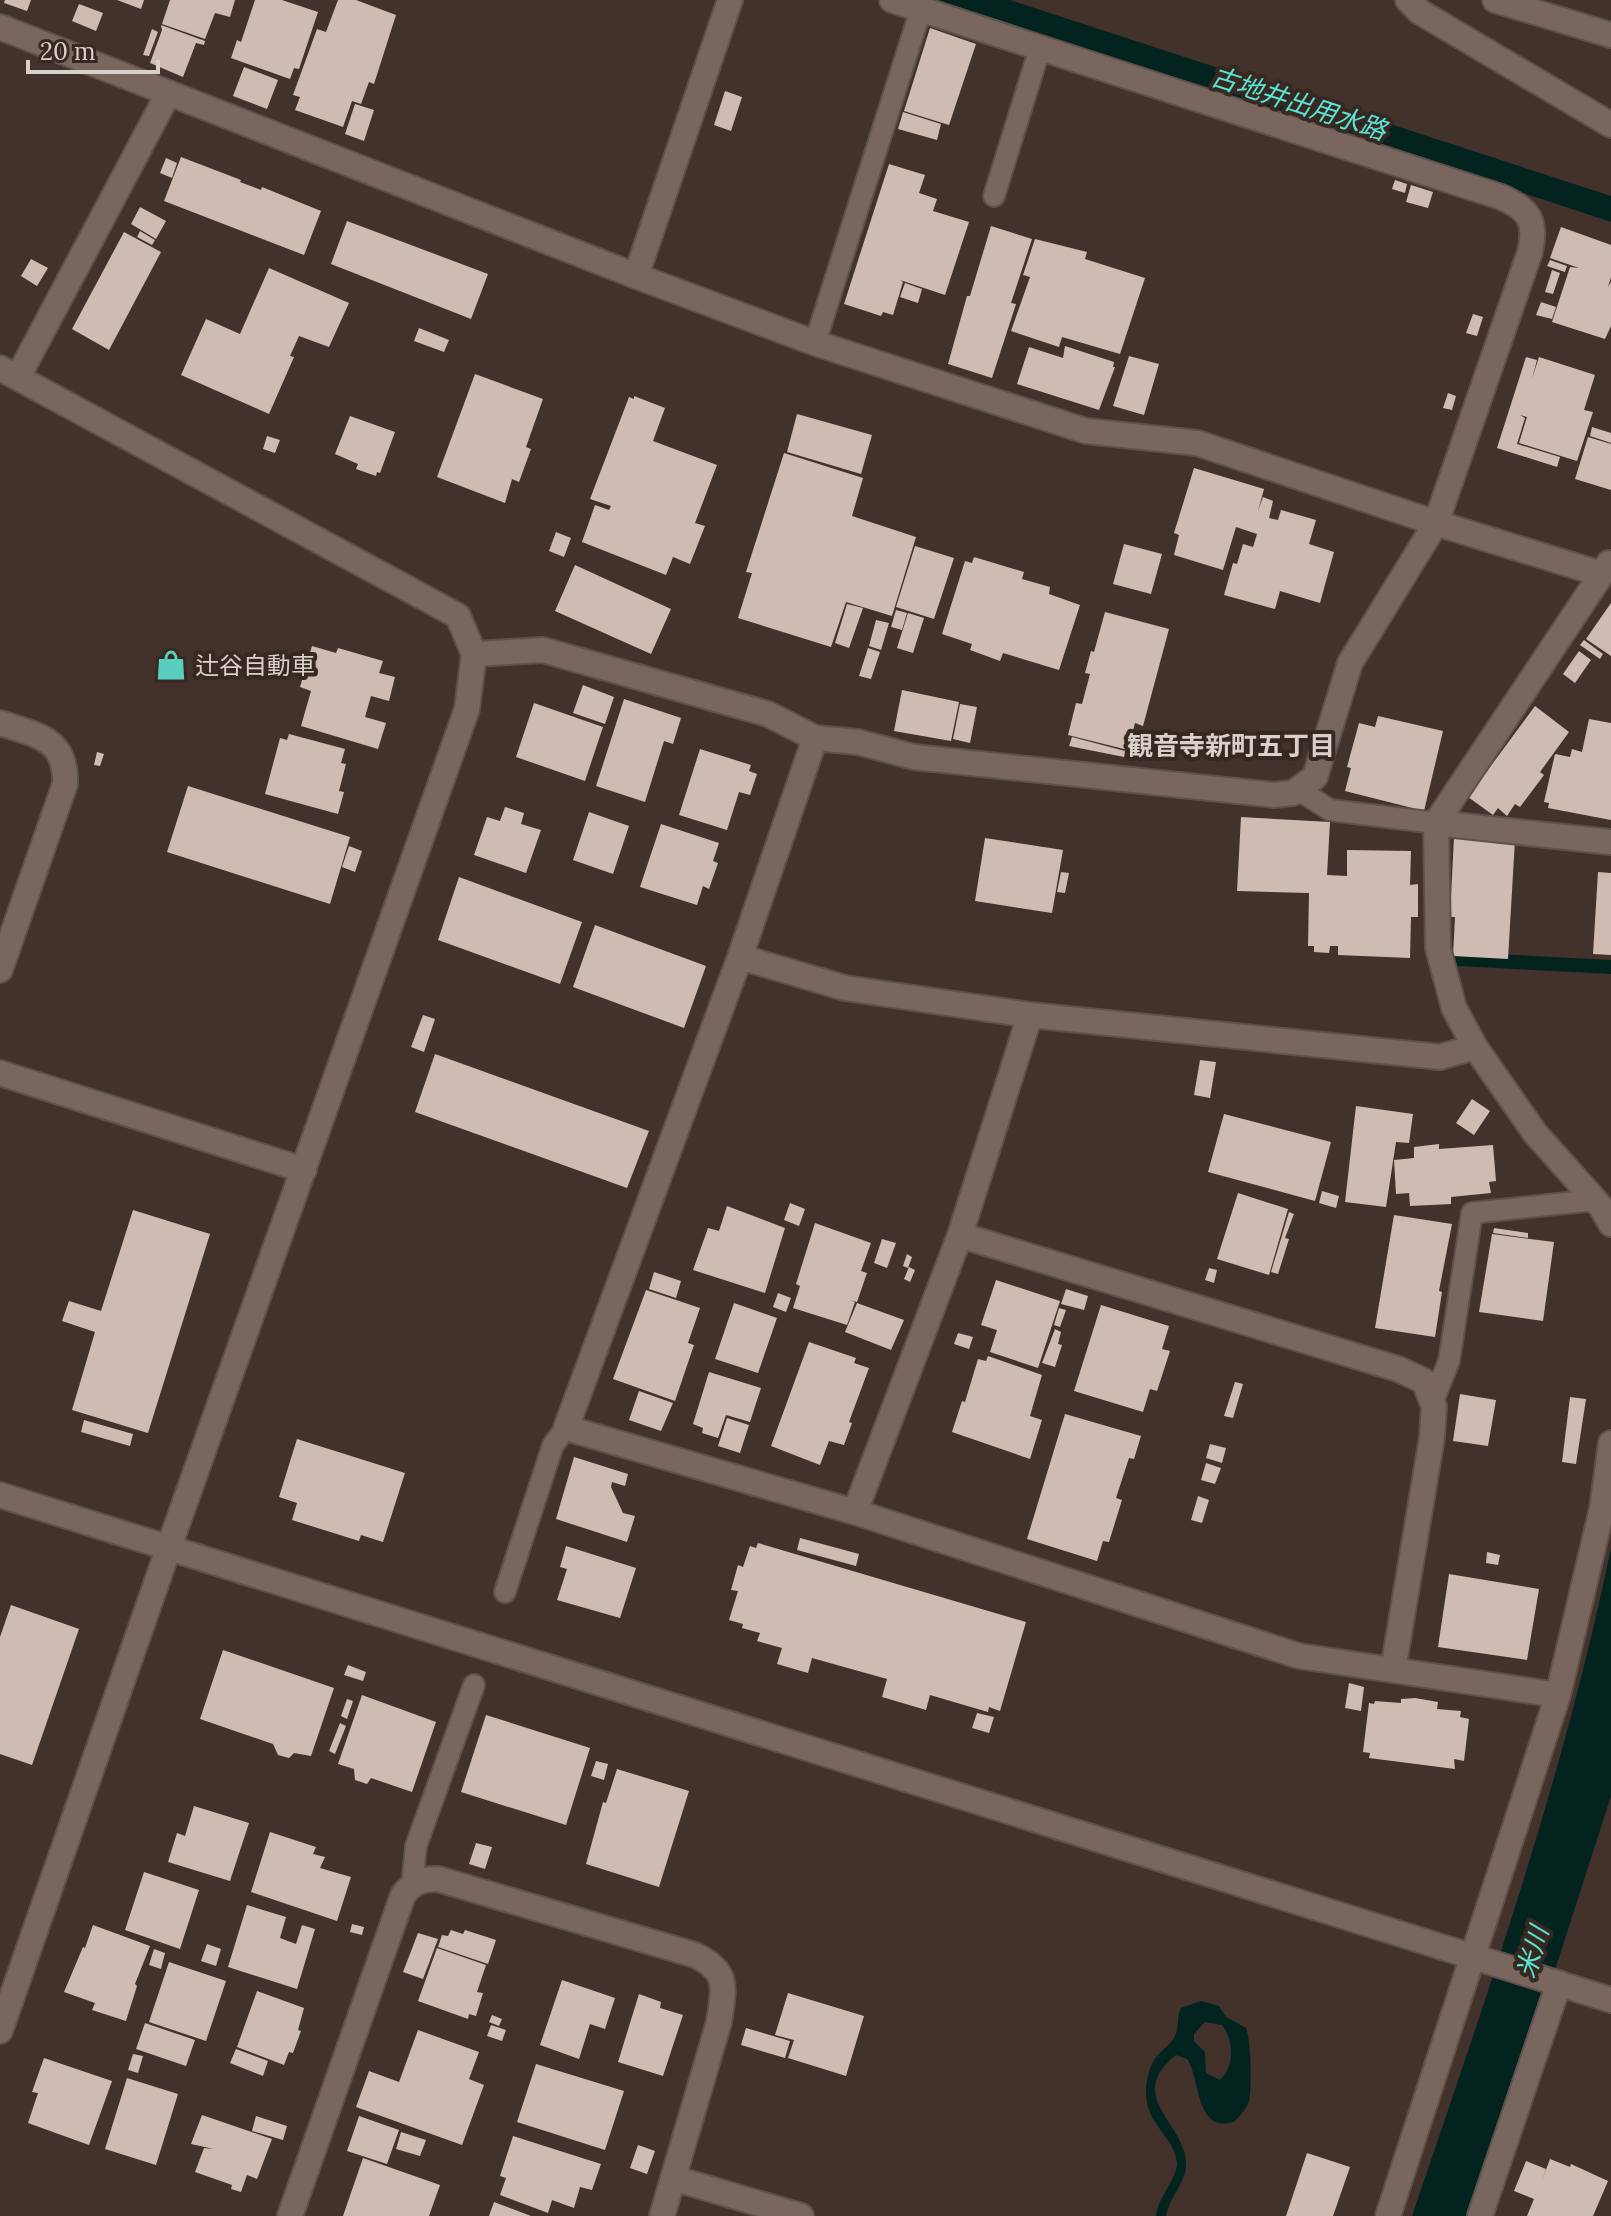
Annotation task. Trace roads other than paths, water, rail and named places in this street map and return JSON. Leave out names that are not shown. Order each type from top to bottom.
[{"type":"street","points":[[636,276],[730,0]]},
{"type":"street","points":[[474,654],[543,650],[768,714],[815,738],[858,742],[929,759],[1274,795],[1299,790],[1315,777],[1350,663],[1436,523],[1530,252],[1533,225],[1518,204],[1501,197],[892,0]]},
{"type":"street","points":[[1408,0],[1420,12],[1611,125]]},
{"type":"street","points":[[1495,0],[1611,35]]},
{"type":"street","points":[[0,27],[815,343],[1086,431],[1197,443],[1436,523],[1606,568],[1436,823],[1438,948],[1454,1008],[1475,1047],[1535,1133],[1595,1200],[1611,1224]]},
{"type":"street","points":[[0,2031],[467,709],[474,654],[458,616],[9,372],[168,94]]},
{"type":"street","points":[[0,723],[38,735],[52,743],[64,759],[65,784],[0,970]]},
{"type":"street","points":[[815,738],[740,957],[566,1428],[855,1512],[1299,1656],[1558,1695]]},
{"type":"street","points":[[1436,823],[1611,842]]},
{"type":"street","points":[[740,957],[845,988],[1030,1015],[1440,1057],[1475,1047]]},
{"type":"street","points":[[855,1512],[960,1235],[1030,1015]]},
{"type":"street","points":[[0,1073],[304,1170]]},
{"type":"street","points":[[960,1235],[1413,1374],[1424,1381],[1433,1401],[1432,1437],[1393,1670]]},
{"type":"street","points":[[1388,2216],[1483,1959],[1558,1695],[1602,1509],[1611,1443]]},
{"type":"street","points":[[0,1495],[1611,2000]]},
{"type":"street","points":[[290,2216],[399,1906],[412,1885],[425,1879],[454,1883],[695,1955],[714,1967],[723,1978],[719,2022],[662,2216]]},
{"type":"street","points":[[1480,2216],[1552,1981]]},
{"type":"street","points":[[673,2178],[801,2216]]},
{"type":"lane","points":[[815,343],[921,9]]},
{"type":"lane","points":[[994,196],[1040,48]]},
{"type":"lane","points":[[1299,790],[1330,810],[1436,823]]},
{"type":"lane","points":[[1433,1401],[1449,1361],[1472,1213],[1595,1200]]},
{"type":"lane","points":[[505,1592],[553,1445],[566,1428]]},
{"type":"lane","points":[[412,1885],[416,1846],[474,1685]]},
{"type":"water","name":"古地井出用水路","points":[[938,0],[1010,0],[1611,196],[1611,222]]},
{"type":"water","name":"米川","points":[[1611,1548],[1611,1796],[1518,2085],[1472,2216],[1412,2216],[1496,1968],[1547,1802],[1571,1718]]},
{"type":"water","points":[[1201,2001],[1219,2006],[1226,2017],[1246,2028],[1250,2053],[1250,2095],[1246,2107],[1234,2122],[1221,2124],[1206,2113],[1187,2059],[1176,2055],[1161,2070],[1155,2084],[1156,2097],[1184,2150],[1186,2165],[1166,2216],[1156,2216],[1177,2164],[1170,2144],[1151,2115],[1146,2088],[1154,2060],[1176,2034],[1181,2008]],"holes":[[[1205,2022],[1222,2025],[1229,2038],[1231,2053],[1228,2068],[1220,2080],[1206,2073],[1205,2052],[1194,2041],[1194,2034]]]},
{"type":"waterway","points":[[1457,959],[1611,967]]},
{"type":"place","name":"辻谷自動車","points":[[171,665]]},
{"type":"district","name":"観音寺新町五丁目","points":[[1231,745]]}]
